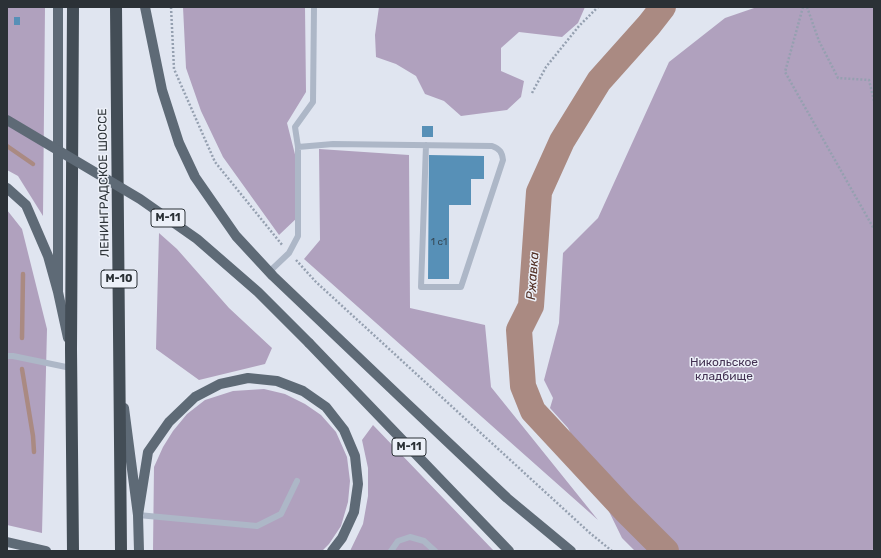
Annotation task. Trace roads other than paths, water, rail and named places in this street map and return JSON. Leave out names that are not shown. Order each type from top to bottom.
[{"type":"highway","points":[[73,7],[71,349],[73,551]]},
{"type":"highway","name":"ЛЕНИНГРАДСКОЕ ШОССЕ","points":[[116,7],[121,551]]},
{"type":"main road","points":[[58,7],[58,292]]},
{"type":"main road","points":[[145,7],[162,90],[179,143],[195,177],[236,236],[269,272],[507,498],[571,551]]},
{"type":"main road","name":"М-11","points":[[7,120],[140,199],[197,239],[258,292],[509,551]]},
{"type":"main road","points":[[7,188],[26,205],[48,256],[71,349]]},
{"type":"main road","name":"М-10","points":[[120,374],[138,515],[139,551]]},
{"type":"main road","points":[[138,515],[148,452],[169,422],[195,397],[220,384],[248,378],[277,381],[303,390],[326,407],[344,430],[355,456],[358,484],[354,512],[342,538],[332,551]]},
{"type":"main road","points":[[7,542],[46,551]]},
{"type":"lane","points":[[269,272],[289,253],[298,236],[298,147],[295,127],[313,102],[314,7]]},
{"type":"lane","points":[[298,147],[333,144],[426,145],[492,146],[499,149],[503,160],[461,286],[421,287],[426,145]]},
{"type":"lane","points":[[7,356],[71,368]]},
{"type":"lane","points":[[138,515],[257,526],[281,514],[298,481]]},
{"type":"lane","points":[[391,551],[398,541],[410,537],[424,541],[435,551]]},
{"type":"waterway","name":"Ржавка","points":[[663,7],[599,81],[562,141],[539,192],[531,306],[519,330],[523,386],[533,411],[625,510],[666,551]]},
{"type":"waterway","points":[[7,146],[33,164]]},
{"type":"waterway","points":[[22,338],[23,274]]},
{"type":"waterway","points":[[22,369],[33,436],[34,452]]},
{"type":"park label","name":"Никольское кладбище","points":[[724,370]]}]
